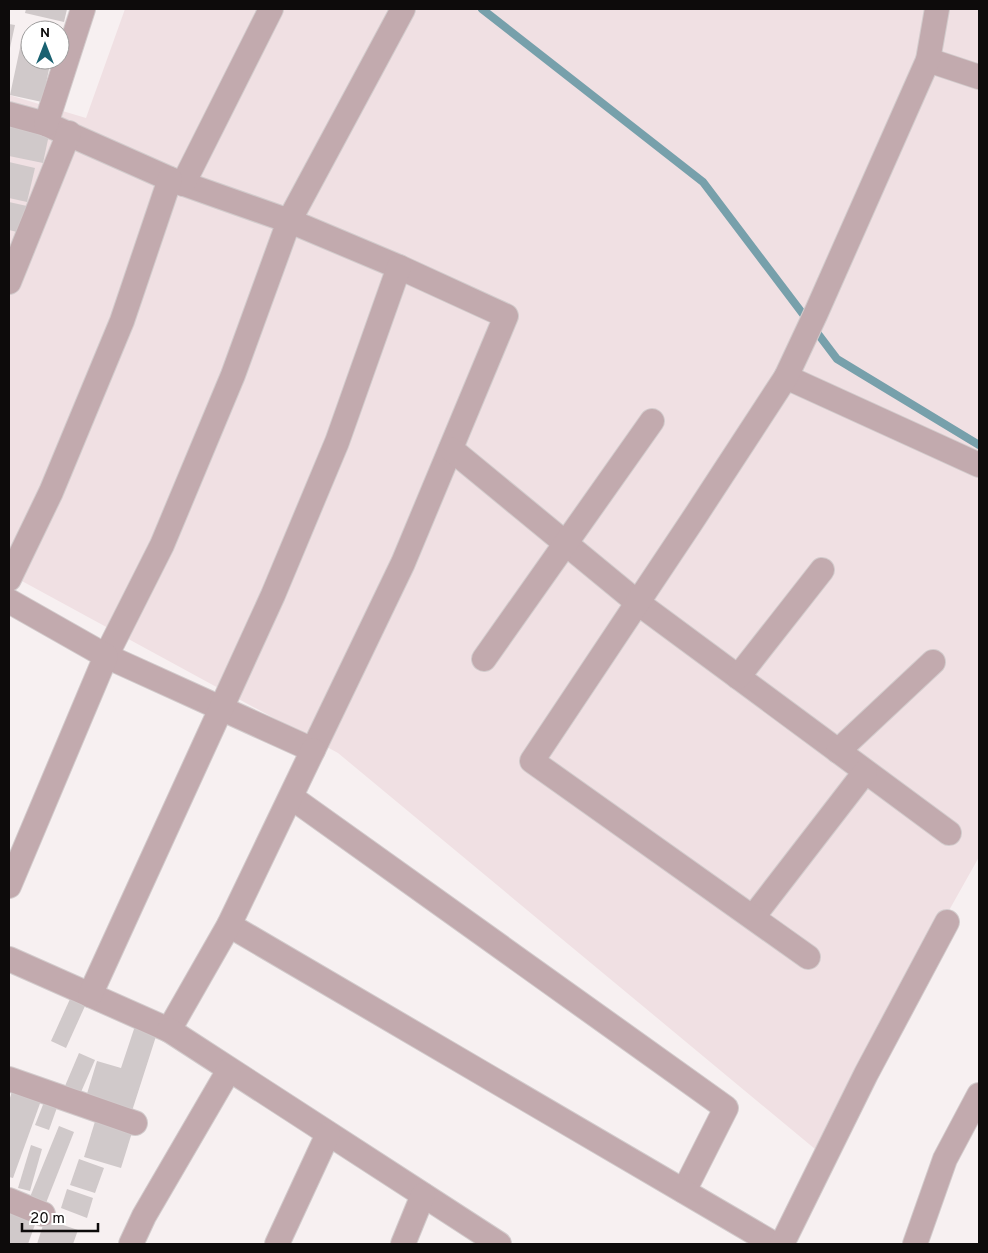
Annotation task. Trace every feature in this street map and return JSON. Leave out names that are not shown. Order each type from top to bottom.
[{"type":"street","points":[[46,124],[83,9]]},
{"type":"street","points":[[9,579],[51,492],[177,182],[271,9]]},
{"type":"street","points":[[9,886],[106,656],[162,545],[226,393],[289,221],[403,9]]},
{"type":"street","points":[[808,957],[532,761],[786,377],[928,60],[938,9]]},
{"type":"street","points":[[928,60],[979,77]]},
{"type":"street","points":[[9,114],[46,124],[177,182],[289,221],[399,267],[506,316],[403,563],[229,925],[168,1030]]},
{"type":"street","points":[[9,282],[69,133]]},
{"type":"street","points":[[90,995],[273,595],[337,442],[399,267]]},
{"type":"street","points":[[786,377],[979,465]]},
{"type":"street","points":[[484,658],[652,421]]},
{"type":"street","points":[[451,449],[638,603],[949,833]]},
{"type":"street","points":[[738,677],[822,570]]},
{"type":"street","points":[[9,601],[106,656],[313,750]]},
{"type":"street","points":[[838,751],[933,662]]},
{"type":"street","points":[[753,917],[865,772]]},
{"type":"street","points":[[291,797],[726,1108],[684,1191]]},
{"type":"street","points":[[782,1244],[866,1074],[947,922]]},
{"type":"street","points":[[229,925],[774,1244]]},
{"type":"street","points":[[9,959],[168,1030],[499,1244]]},
{"type":"street","points":[[131,1244],[144,1216],[229,1070]]},
{"type":"street","points":[[9,1079],[134,1123]]},
{"type":"street","points":[[915,1244],[945,1159],[979,1096]]},
{"type":"street","points":[[277,1244],[328,1134]]},
{"type":"street","points":[[403,1244],[422,1195]]},
{"type":"street","points":[[9,1200],[43,1214]]},
{"type":"shaded area","points":[[125,9],[979,9],[979,857],[815,1149],[338,753],[9,574],[9,95],[86,118]]},
{"type":"building","points":[[26,9],[67,9],[64,20],[55,20],[25,13]]},
{"type":"building","points":[[9,24],[15,25],[10,48],[9,48]]},
{"type":"building","points":[[20,48],[20,70],[49,70],[42,102],[10,95]]},
{"type":"building","points":[[9,122],[50,130],[43,163],[9,156]]},
{"type":"building","points":[[9,162],[35,168],[27,202],[9,198]]},
{"type":"building","points":[[9,202],[27,206],[21,233],[9,230]]},
{"type":"building","points":[[70,999],[85,1006],[66,1048],[51,1041]]},
{"type":"building","points":[[137,1020],[159,1027],[132,1111],[86,1097],[97,1061],[121,1068]]},
{"type":"building","points":[[79,1053],[95,1060],[81,1092],[65,1086]]},
{"type":"building","points":[[13,1088],[42,1098],[13,1178],[9,1177],[9,1101]]},
{"type":"building","points":[[46,1097],[59,1102],[49,1130],[35,1125]]},
{"type":"building","points":[[98,1112],[135,1123],[121,1168],[84,1157]]},
{"type":"building","points":[[59,1126],[74,1132],[46,1203],[30,1197]]},
{"type":"building","points":[[31,1145],[42,1149],[30,1191],[18,1188]]},
{"type":"building","points":[[79,1159],[104,1168],[95,1193],[70,1185]]},
{"type":"building","points":[[67,1189],[93,1198],[87,1218],[61,1208]]},
{"type":"building","points":[[9,1208],[37,1219],[28,1244],[9,1244]]},
{"type":"building","points":[[45,1219],[78,1230],[73,1244],[37,1244]]},
{"type":"waterway","points":[[482,9],[703,182],[837,359],[979,445]]}]
